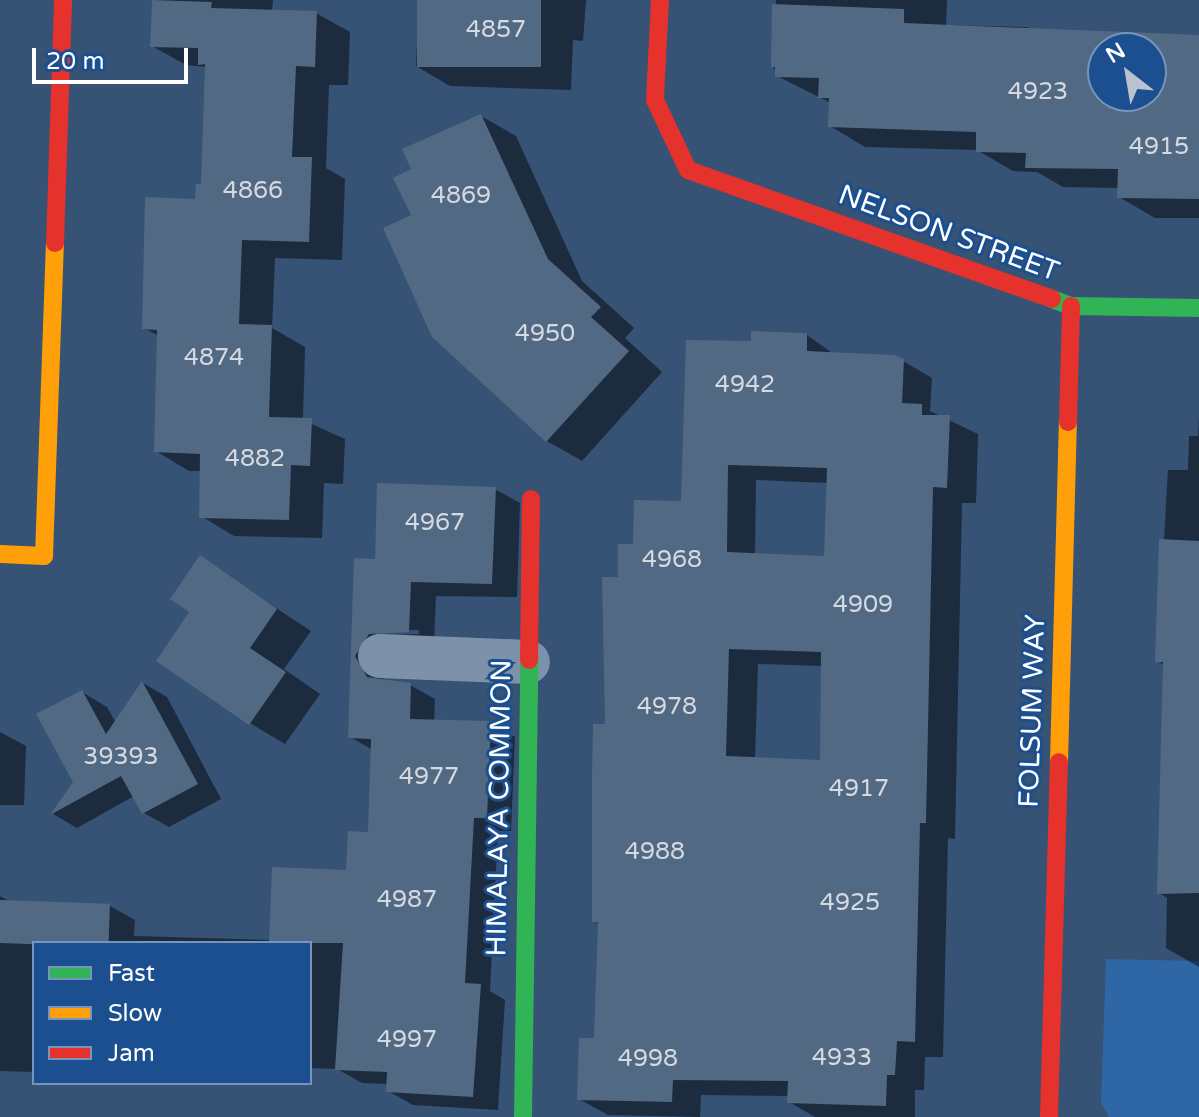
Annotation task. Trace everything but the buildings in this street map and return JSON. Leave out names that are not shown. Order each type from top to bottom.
[{"type":"street","points":[[0,554],[44,556],[63,0]]},
{"type":"street","name":"NELSON STREET","points":[[660,0],[655,100],[688,170],[1071,306],[1199,308]]},
{"type":"street","name":"FOLSUM WAY","points":[[1049,1117],[1071,306]]},
{"type":"street","name":"HIMALAYA COMMON","points":[[523,1117],[531,499]]},
{"type":"street","points":[[380,656],[528,662]]},
{"type":"shaded area","points":[[1106,959],[1199,961],[1199,1117],[1109,1117],[1101,1103]]},
{"type":"traffic: fast","points":[[1052,299],[1071,306],[1199,308]]},
{"type":"traffic: fast","points":[[523,1117],[529,660]]},
{"type":"traffic: slow","points":[[0,554],[44,556],[55,243]]},
{"type":"traffic: slow","points":[[1059,762],[1068,422]]},
{"type":"traffic: jam","points":[[55,243],[63,0]]},
{"type":"traffic: jam","points":[[660,0],[655,100],[688,170],[1052,299]]},
{"type":"traffic: jam","points":[[1068,422],[1071,306]]},
{"type":"traffic: jam","points":[[529,660],[531,499]]},
{"type":"traffic: jam","points":[[1049,1117],[1059,762]]}]
